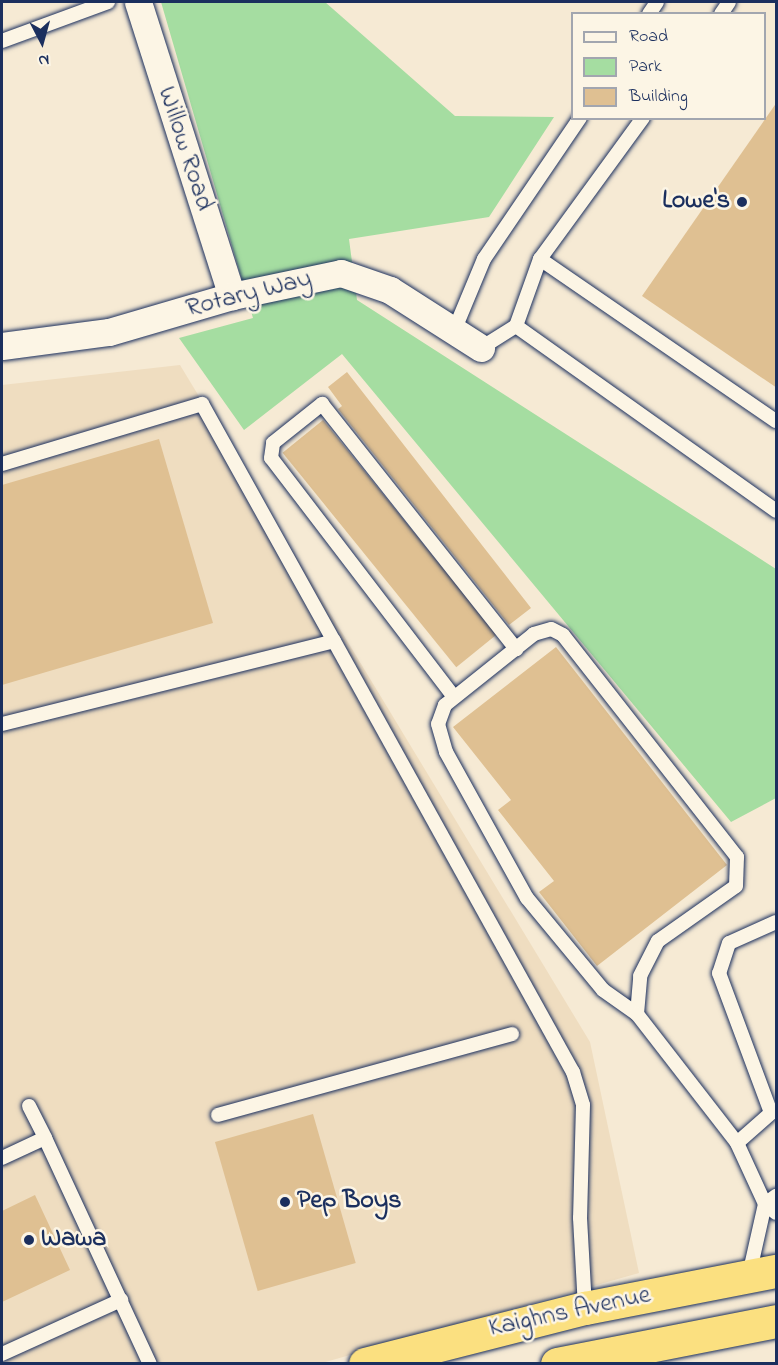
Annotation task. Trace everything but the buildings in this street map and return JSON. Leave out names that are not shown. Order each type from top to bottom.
[{"type":"highway","name":"Kaighns Avenue","points":[[365,1364],[585,1308],[762,1274]]},
{"type":"highway","name":"Kaighns Avenue","points":[[557,1364],[777,1321]]},
{"type":"street","name":"Willow Road","points":[[138,2],[232,296]]},
{"type":"street","name":"Rotary Way","points":[[2,346],[109,332],[232,296],[341,273],[390,290],[481,348]]},
{"type":"lane","points":[[2,41],[108,2]]},
{"type":"lane","points":[[453,331],[484,259],[579,120]]},
{"type":"lane","points":[[481,348],[516,326],[540,259],[642,120]]},
{"type":"lane","points":[[540,259],[777,421]]},
{"type":"lane","points":[[516,326],[777,511]]},
{"type":"lane","points":[[2,464],[202,404],[573,1072],[583,1105],[580,1218],[585,1308]]},
{"type":"lane","points":[[454,697],[281,477],[272,458],[273,443],[322,404],[516,649]]},
{"type":"lane","points":[[637,1014],[640,976],[658,941],[736,886],[737,857],[563,635],[551,630],[543,632],[516,649],[445,705],[438,724],[446,752],[526,898],[603,990],[637,1014],[737,1143],[777,1213]]},
{"type":"lane","points":[[2,724],[334,641]]},
{"type":"lane","points":[[737,1143],[771,1113],[719,973],[729,943],[777,922]]},
{"type":"lane","points":[[218,1115],[512,1034]]},
{"type":"lane","points":[[29,1106],[121,1300],[146,1362]]},
{"type":"lane","points":[[2,1158],[45,1138]]},
{"type":"lane","points":[[762,1274],[771,1200]]},
{"type":"lane","points":[[2,1354],[121,1300]]},
{"type":"shaded area","points":[[180,365],[590,1042],[639,1273],[322,1363],[2,1363],[2,385]]},
{"type":"green space","points":[[161,2],[325,2],[455,116],[554,117],[489,217],[349,239],[357,300],[776,569],[776,798],[731,822],[342,354],[244,430],[179,338],[253,318]]},
{"type":"place","name":"Lowe's","points":[[742,202]]},
{"type":"place","name":"Pep Boys","points":[[285,1202]]},
{"type":"place","name":"Wawa","points":[[29,1240]]}]
